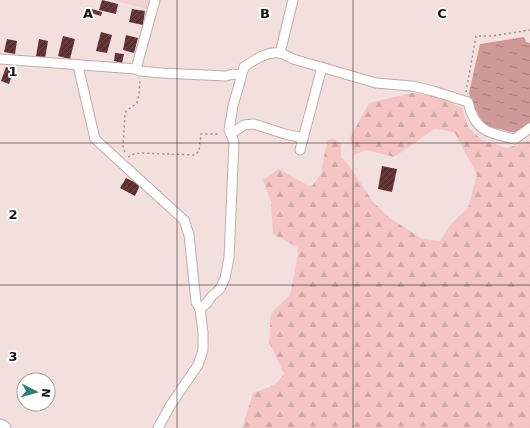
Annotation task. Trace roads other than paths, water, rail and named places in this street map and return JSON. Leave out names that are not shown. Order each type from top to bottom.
[{"type":"street","points":[[138,70],[155,0]]},
{"type":"street","points":[[280,53],[293,0]]},
{"type":"street","points":[[200,309],[207,303],[210,297],[220,289],[225,278],[229,258],[234,142],[229,130],[240,75],[244,67],[259,57],[280,53],[293,59],[376,83],[412,86],[468,102],[470,111],[477,124],[494,135],[516,140],[530,128]]},
{"type":"street","points":[[0,59],[226,76],[233,74],[240,75]]},
{"type":"street","points":[[78,66],[95,139],[184,220],[189,235],[196,302],[200,309],[203,332],[203,350],[198,365],[170,406],[158,428]]},
{"type":"street","points":[[300,150],[322,67]]},
{"type":"street","points":[[230,134],[244,124],[254,124],[303,138]]},
{"type":"street","points":[[0,426],[4,428]]},
{"type":"water","points":[[524,37],[526,42],[530,43],[530,123],[522,132],[510,132],[489,128],[476,119],[469,93],[480,44]]}]
